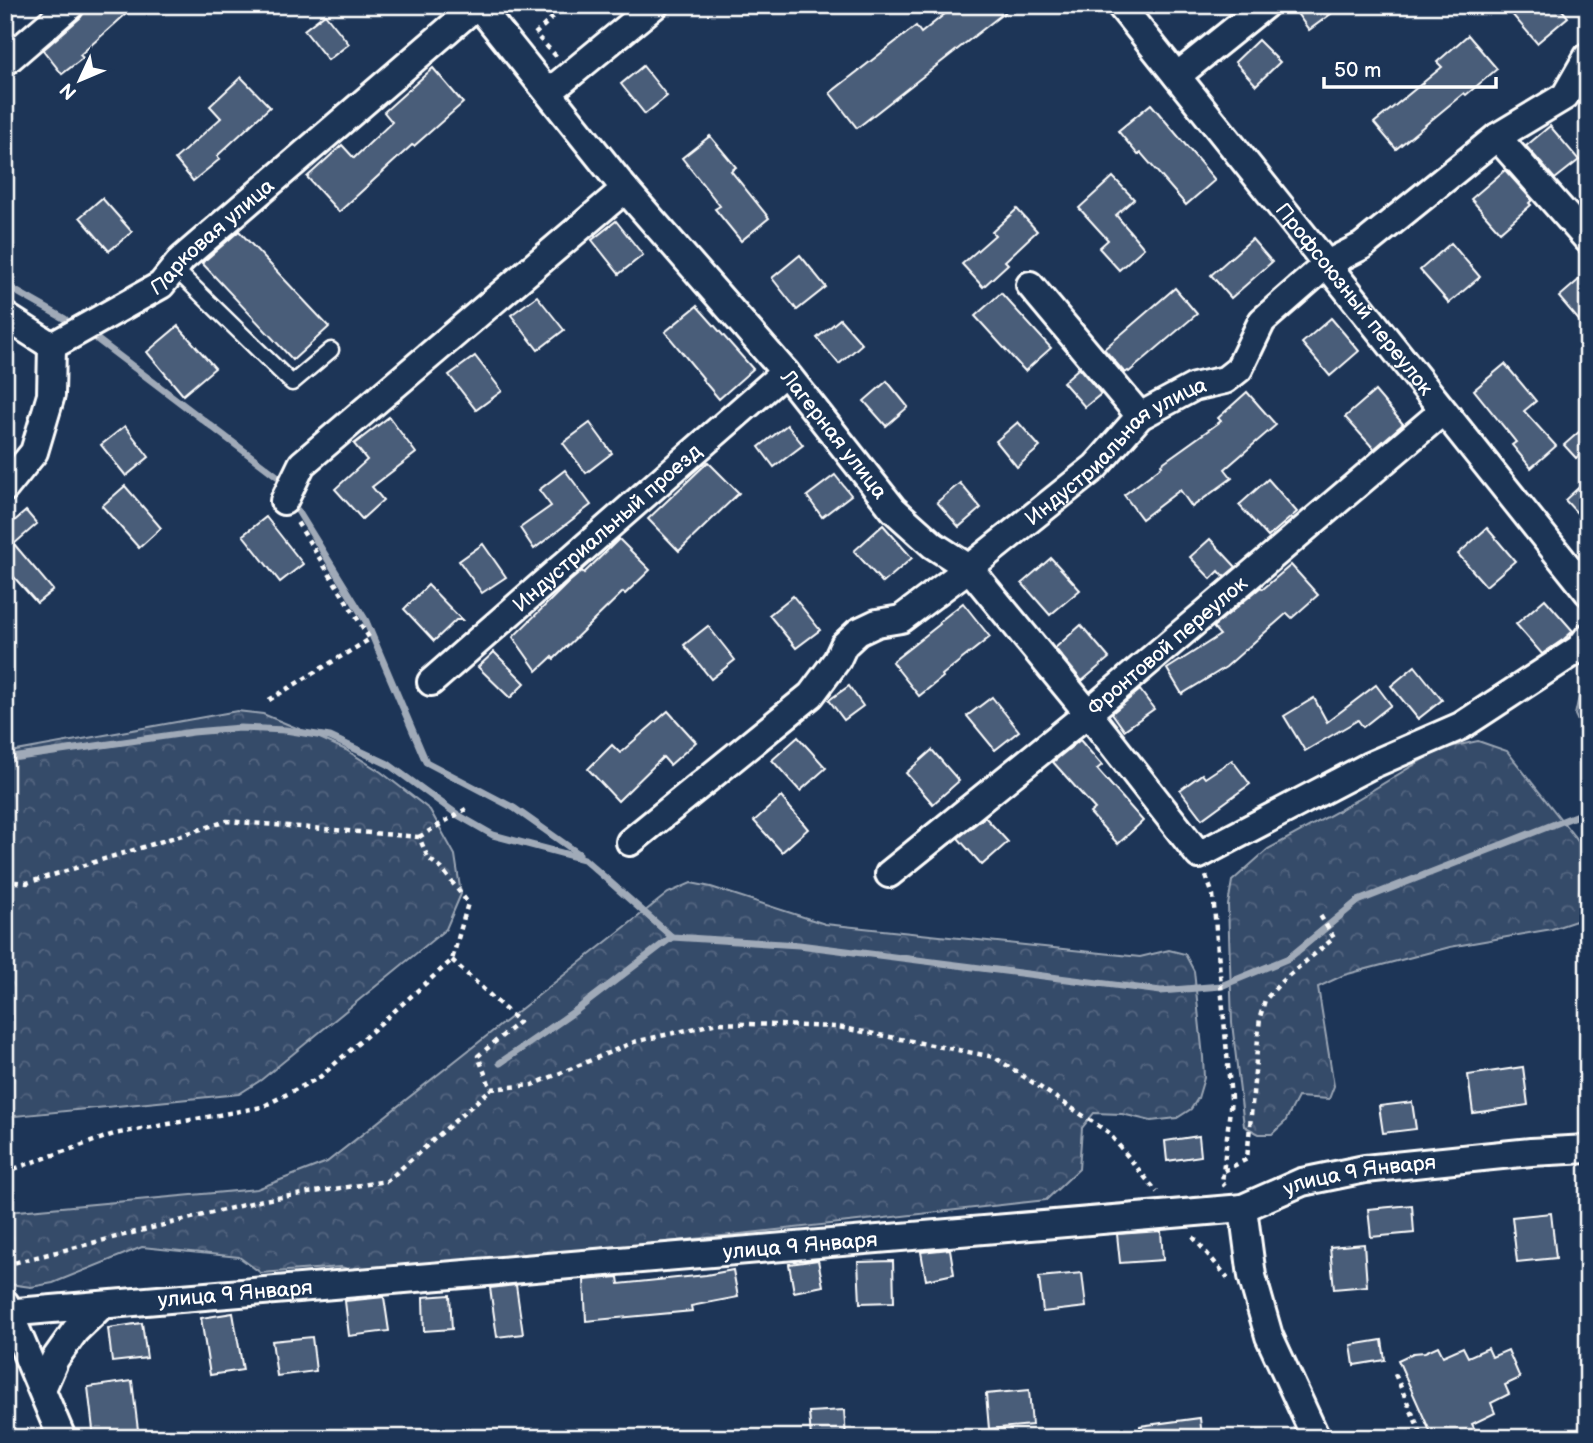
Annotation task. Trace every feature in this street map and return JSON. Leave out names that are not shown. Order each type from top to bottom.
[{"type":"street","points":[[5,62],[71,5]]},
{"type":"street","name":"Лагерная улица","points":[[477,5],[625,189],[785,372],[893,509],[933,545],[969,568],[1199,855],[1369,766],[1461,726],[1580,648],[1588,637]]},
{"type":"street","name":"Парковая улица","points":[[52,346],[161,285],[181,259],[477,5]]},
{"type":"street","points":[[549,92],[655,5]]},
{"type":"street","name":"Профсоюзный переулок","points":[[1120,5],[1588,592]]},
{"type":"street","points":[[1177,76],[1265,5]]},
{"type":"street","name":"Индустриальная улица","points":[[631,842],[811,695],[837,660],[844,645],[858,632],[877,623],[901,619],[969,568],[1095,467],[1140,416],[1194,387],[1225,380],[1240,369],[1262,321],[1326,264],[1362,246],[1497,137],[1565,96],[1588,56]]},
{"type":"street","points":[[1497,137],[1588,240]]},
{"type":"street","points":[[284,501],[302,464],[625,189]]},
{"type":"street","points":[[1030,285],[1140,416]]},
{"type":"street","points":[[5,316],[52,346],[51,396],[34,452],[5,488]]},
{"type":"street","name":"Индустриальный проезд","points":[[431,682],[785,372]]},
{"type":"street","name":"Фронтовой переулок","points":[[889,874],[1087,713],[1443,411]]},
{"type":"street","name":"улица 9 Января","points":[[7,1310],[102,1305],[1243,1208],[1302,1182],[1365,1169],[1531,1152],[1588,1149]]},
{"type":"street","points":[[1243,1208],[1252,1276],[1269,1335],[1316,1438]]},
{"type":"street","points":[[42,1389],[55,1359],[75,1331],[102,1305]]},
{"type":"street","points":[[7,1310],[62,1438]]},
{"type":"lane","points":[[174,268],[292,383],[331,350]]},
{"type":"path","points":[[566,5],[535,34],[573,72]]},
{"type":"path","points":[[269,700],[370,639],[284,501]]},
{"type":"path","points":[[5,881],[27,883],[227,821],[419,837],[466,809]]},
{"type":"path","points":[[5,1172],[114,1134],[262,1107],[320,1077],[452,960],[468,903],[442,869],[428,858],[419,837]]},
{"type":"path","points":[[1213,895],[1231,1099],[1222,1183],[1243,1208]]},
{"type":"path","points":[[1224,1171],[1247,1160],[1260,1017],[1265,1000],[1282,981],[1335,938],[1318,912]]},
{"type":"path","points":[[452,960],[519,1022],[478,1056],[491,1089]]},
{"type":"path","points":[[5,1265],[263,1200],[387,1181],[491,1089],[532,1084],[634,1042],[718,1023],[838,1027],[994,1057],[1108,1132],[1228,1279]]},
{"type":"path","points":[[1395,1374],[1425,1438]]},
{"type":"green space","points":[[1588,673],[1588,742],[1575,715],[1583,678]]},
{"type":"green space","points":[[237,711],[263,714],[346,750],[381,772],[430,810],[455,855],[461,894],[446,929],[261,1080],[239,1094],[5,1117],[5,753]]},
{"type":"green space","points":[[1478,741],[1507,751],[1588,854],[1588,917],[1552,929],[1450,947],[1344,975],[1318,987],[1334,1086],[1329,1099],[1298,1097],[1285,1122],[1272,1134],[1259,1134],[1244,1126],[1232,1023],[1228,905],[1232,881],[1268,849],[1338,811],[1440,749]]},
{"type":"green space","points":[[691,883],[825,924],[1140,957],[1169,950],[1185,954],[1194,971],[1203,1057],[1204,1078],[1198,1098],[1191,1109],[1177,1118],[1151,1121],[1122,1114],[1094,1113],[1082,1128],[1079,1169],[1046,1200],[397,1272],[362,1273],[341,1267],[261,1273],[239,1257],[142,1247],[53,1283],[31,1287],[9,1284],[5,1278],[7,1212],[257,1189],[327,1162],[668,893]]},
{"type":"building","points":[[88,5],[136,5],[80,55],[83,58],[62,74],[43,50],[81,17]]},
{"type":"building","points":[[956,5],[1014,5],[857,128],[830,93],[916,26],[921,33]]},
{"type":"building","points":[[1291,5],[1343,5],[1309,30]]},
{"type":"building","points":[[1504,5],[1558,5],[1568,17],[1537,43]]},
{"type":"building","points":[[325,14],[349,44],[328,60],[304,30]]},
{"type":"building","points":[[1468,35],[1497,69],[1396,149],[1374,123],[1442,67],[1437,62]]},
{"type":"building","points":[[1258,40],[1280,62],[1256,85],[1235,62]]},
{"type":"building","points":[[643,66],[667,96],[645,114],[621,84]]},
{"type":"building","points":[[433,68],[463,103],[412,145],[339,212],[307,177],[342,145],[354,158],[392,122],[384,112]]},
{"type":"building","points":[[241,77],[270,107],[217,156],[220,159],[193,181],[175,159],[221,118],[210,106]]},
{"type":"building","points":[[1151,104],[1215,180],[1186,205],[1118,131]]},
{"type":"building","points":[[1550,126],[1579,160],[1555,179],[1526,146]]},
{"type":"building","points":[[710,136],[736,167],[731,171],[769,218],[741,241],[715,209],[720,206],[682,158]]},
{"type":"building","points":[[1505,170],[1532,200],[1529,203],[1531,205],[1500,232],[1471,199]]},
{"type":"building","points":[[1113,177],[1134,199],[1116,215],[1144,248],[1119,270],[1099,248],[1108,240],[1079,208]]},
{"type":"building","points":[[102,198],[132,232],[109,251],[80,217]]},
{"type":"building","points":[[1017,209],[1037,231],[1005,261],[1008,264],[983,287],[962,264],[995,235],[992,232]]},
{"type":"building","points":[[616,221],[643,255],[619,274],[592,240]]},
{"type":"building","points":[[239,231],[329,327],[293,360],[202,263]]},
{"type":"building","points":[[1252,239],[1272,262],[1231,298],[1211,275]]},
{"type":"building","points":[[1451,243],[1480,277],[1449,303],[1420,270]]},
{"type":"building","points":[[800,255],[826,287],[797,310],[772,278]]},
{"type":"building","points":[[1588,272],[1588,331],[1559,297]]},
{"type":"building","points":[[1175,288],[1197,314],[1125,373],[1104,349]]},
{"type":"building","points":[[1001,293],[1051,348],[1025,371],[975,316]]},
{"type":"building","points":[[537,296],[564,330],[538,350],[511,315]]},
{"type":"building","points":[[697,306],[753,369],[719,399],[665,332]]},
{"type":"building","points":[[1331,318],[1359,351],[1330,376],[1302,343]]},
{"type":"building","points":[[840,319],[862,344],[839,364],[817,338]]},
{"type":"building","points":[[178,326],[215,368],[183,395],[147,352]]},
{"type":"building","points":[[475,356],[502,391],[476,410],[449,375]]},
{"type":"building","points":[[1505,364],[1536,401],[1524,411],[1556,446],[1531,468],[1512,445],[1516,442],[1474,390]]},
{"type":"building","points":[[1079,368],[1101,394],[1085,407],[1063,382]]},
{"type":"building","points":[[887,381],[908,407],[886,426],[864,401]]},
{"type":"building","points":[[1375,391],[1403,424],[1374,449],[1345,417]]},
{"type":"building","points":[[1247,392],[1276,425],[1225,469],[1232,478],[1192,507],[1180,490],[1142,519],[1124,495],[1162,466],[1161,464],[1221,421],[1218,418]]},
{"type":"building","points":[[389,417],[416,453],[372,487],[383,500],[362,519],[335,489],[367,460],[354,444]]},
{"type":"building","points":[[1018,422],[1040,447],[1017,467],[996,441]]},
{"type":"building","points":[[590,423],[612,453],[586,473],[563,443]]},
{"type":"building","points":[[1588,424],[1588,448],[1576,458],[1564,445]]},
{"type":"building","points":[[787,425],[803,445],[774,467],[759,447]]},
{"type":"building","points":[[125,426],[149,457],[126,476],[101,445]]},
{"type":"building","points":[[708,462],[739,493],[679,551],[648,519]]},
{"type":"building","points":[[565,470],[591,505],[534,549],[520,528],[551,506],[539,490]]},
{"type":"building","points":[[835,475],[851,495],[822,517],[807,496]]},
{"type":"building","points":[[1268,479],[1297,512],[1268,537],[1239,505]]},
{"type":"building","points":[[1588,479],[1588,525],[1565,500]]},
{"type":"building","points":[[960,483],[981,508],[959,527],[937,502]]},
{"type":"building","points":[[125,486],[161,528],[139,548],[102,506]]},
{"type":"building","points":[[26,511],[37,524],[14,544],[53,590],[37,603],[5,567],[5,529]]},
{"type":"building","points":[[266,517],[303,564],[280,582],[243,535]]},
{"type":"building","points":[[883,525],[912,558],[883,583],[854,551]]},
{"type":"building","points":[[1487,528],[1515,561],[1486,586],[1458,554]]},
{"type":"building","points":[[619,539],[650,570],[625,594],[623,592],[554,659],[552,657],[537,671],[513,637],[568,583],[582,571],[584,573]]},
{"type":"building","points":[[1210,539],[1236,567],[1224,577],[1219,571],[1211,579],[1190,557]]},
{"type":"building","points":[[483,544],[506,577],[482,593],[459,561]]},
{"type":"building","points":[[1051,558],[1080,590],[1050,615],[1022,583]]},
{"type":"building","points":[[1291,565],[1318,595],[1292,618],[1287,613],[1226,667],[1182,694],[1167,669],[1220,635],[1213,627]]},
{"type":"building","points":[[428,585],[462,620],[456,620],[434,641],[404,609]]},
{"type":"building","points":[[793,596],[820,630],[796,648],[769,615]]},
{"type":"building","points":[[1545,599],[1573,631],[1542,654],[1516,624]]},
{"type":"building","points":[[963,603],[990,637],[919,696],[892,662]]},
{"type":"building","points":[[1081,625],[1109,658],[1082,681],[1055,648]]},
{"type":"building","points":[[708,626],[735,660],[711,679],[684,645]]},
{"type":"building","points":[[494,652],[525,683],[510,698],[478,667]]},
{"type":"building","points":[[1415,666],[1442,700],[1418,719],[1391,686]]},
{"type":"building","points":[[1376,685],[1391,705],[1363,727],[1358,720],[1305,751],[1284,716],[1314,698],[1327,722]]},
{"type":"building","points":[[849,686],[863,706],[844,720],[829,700]]},
{"type":"building","points":[[1140,690],[1154,709],[1124,730],[1112,713]]},
{"type":"building","points":[[992,697],[1019,731],[995,750],[967,716]]},
{"type":"building","points":[[668,711],[696,742],[670,765],[663,757],[618,801],[588,769],[612,745],[620,753]]},
{"type":"building","points":[[798,737],[826,768],[800,791],[772,760]]},
{"type":"building","points":[[1080,740],[1102,765],[1097,769],[1143,821],[1118,844],[1090,813],[1095,809],[1053,762]]},
{"type":"building","points":[[932,750],[959,781],[933,804],[906,773]]},
{"type":"building","points":[[1232,760],[1250,784],[1202,819],[1180,790],[1202,774],[1205,778]]},
{"type":"building","points":[[781,797],[808,829],[782,852],[754,821]]},
{"type":"building","points":[[985,817],[1008,842],[982,865],[958,838]]},
{"type":"building","points":[[1523,1067],[1528,1105],[1473,1113],[1468,1075]]},
{"type":"building","points":[[1412,1102],[1416,1129],[1383,1133],[1379,1106]]},
{"type":"building","points":[[1199,1136],[1201,1156],[1167,1161],[1165,1141]]},
{"type":"building","points":[[1412,1205],[1414,1233],[1371,1237],[1368,1209]]},
{"type":"building","points":[[1551,1213],[1556,1258],[1517,1262],[1512,1217]]},
{"type":"building","points":[[1161,1231],[1163,1260],[1120,1263],[1117,1234]]},
{"type":"building","points":[[1364,1244],[1367,1286],[1334,1289],[1330,1247]]},
{"type":"building","points":[[950,1249],[954,1274],[926,1280],[921,1252]]},
{"type":"building","points":[[818,1260],[823,1286],[794,1292],[789,1264]]},
{"type":"building","points":[[893,1261],[894,1302],[860,1303],[858,1262]]},
{"type":"building","points":[[733,1270],[738,1297],[691,1306],[692,1311],[586,1321],[584,1280],[618,1277],[619,1284]]},
{"type":"building","points":[[1082,1273],[1086,1307],[1043,1312],[1039,1277]]},
{"type":"building","points":[[516,1285],[523,1334],[497,1337],[490,1288]]},
{"type":"building","points":[[450,1295],[452,1329],[424,1331],[423,1297]]},
{"type":"building","points":[[384,1297],[389,1331],[349,1336],[345,1301]]},
{"type":"building","points":[[233,1313],[243,1370],[210,1375],[201,1318]]},
{"type":"building","points":[[142,1323],[147,1358],[112,1362],[108,1328]]},
{"type":"building","points":[[312,1337],[316,1371],[277,1376],[272,1341]]},
{"type":"building","points":[[1382,1340],[1385,1360],[1354,1365],[1351,1345]]},
{"type":"building","points":[[1438,1346],[1443,1356],[1463,1347],[1468,1357],[1488,1348],[1492,1357],[1508,1350],[1520,1378],[1505,1385],[1509,1394],[1491,1403],[1495,1413],[1472,1424],[1479,1438],[1433,1438],[1398,1360]]},
{"type":"building","points":[[132,1381],[139,1438],[94,1438],[88,1387]]},
{"type":"building","points":[[1029,1390],[1032,1425],[989,1429],[986,1394]]},
{"type":"building","points":[[844,1410],[846,1438],[811,1438],[809,1412]]},
{"type":"building","points":[[1200,1418],[1202,1438],[1140,1438],[1140,1426]]},
{"type":"waterway","points":[[5,285],[65,319]]},
{"type":"waterway","points":[[94,337],[277,476]]},
{"type":"waterway","points":[[298,511],[366,621],[426,762],[514,808],[579,854]]},
{"type":"waterway","points":[[5,759],[193,732],[240,728],[285,730],[330,737],[388,764],[458,815],[493,835],[584,859],[672,937],[799,945],[1161,991],[1221,986],[1289,958],[1358,901],[1588,811]]},
{"type":"waterway","points":[[500,1063],[578,1009],[672,937]]}]
